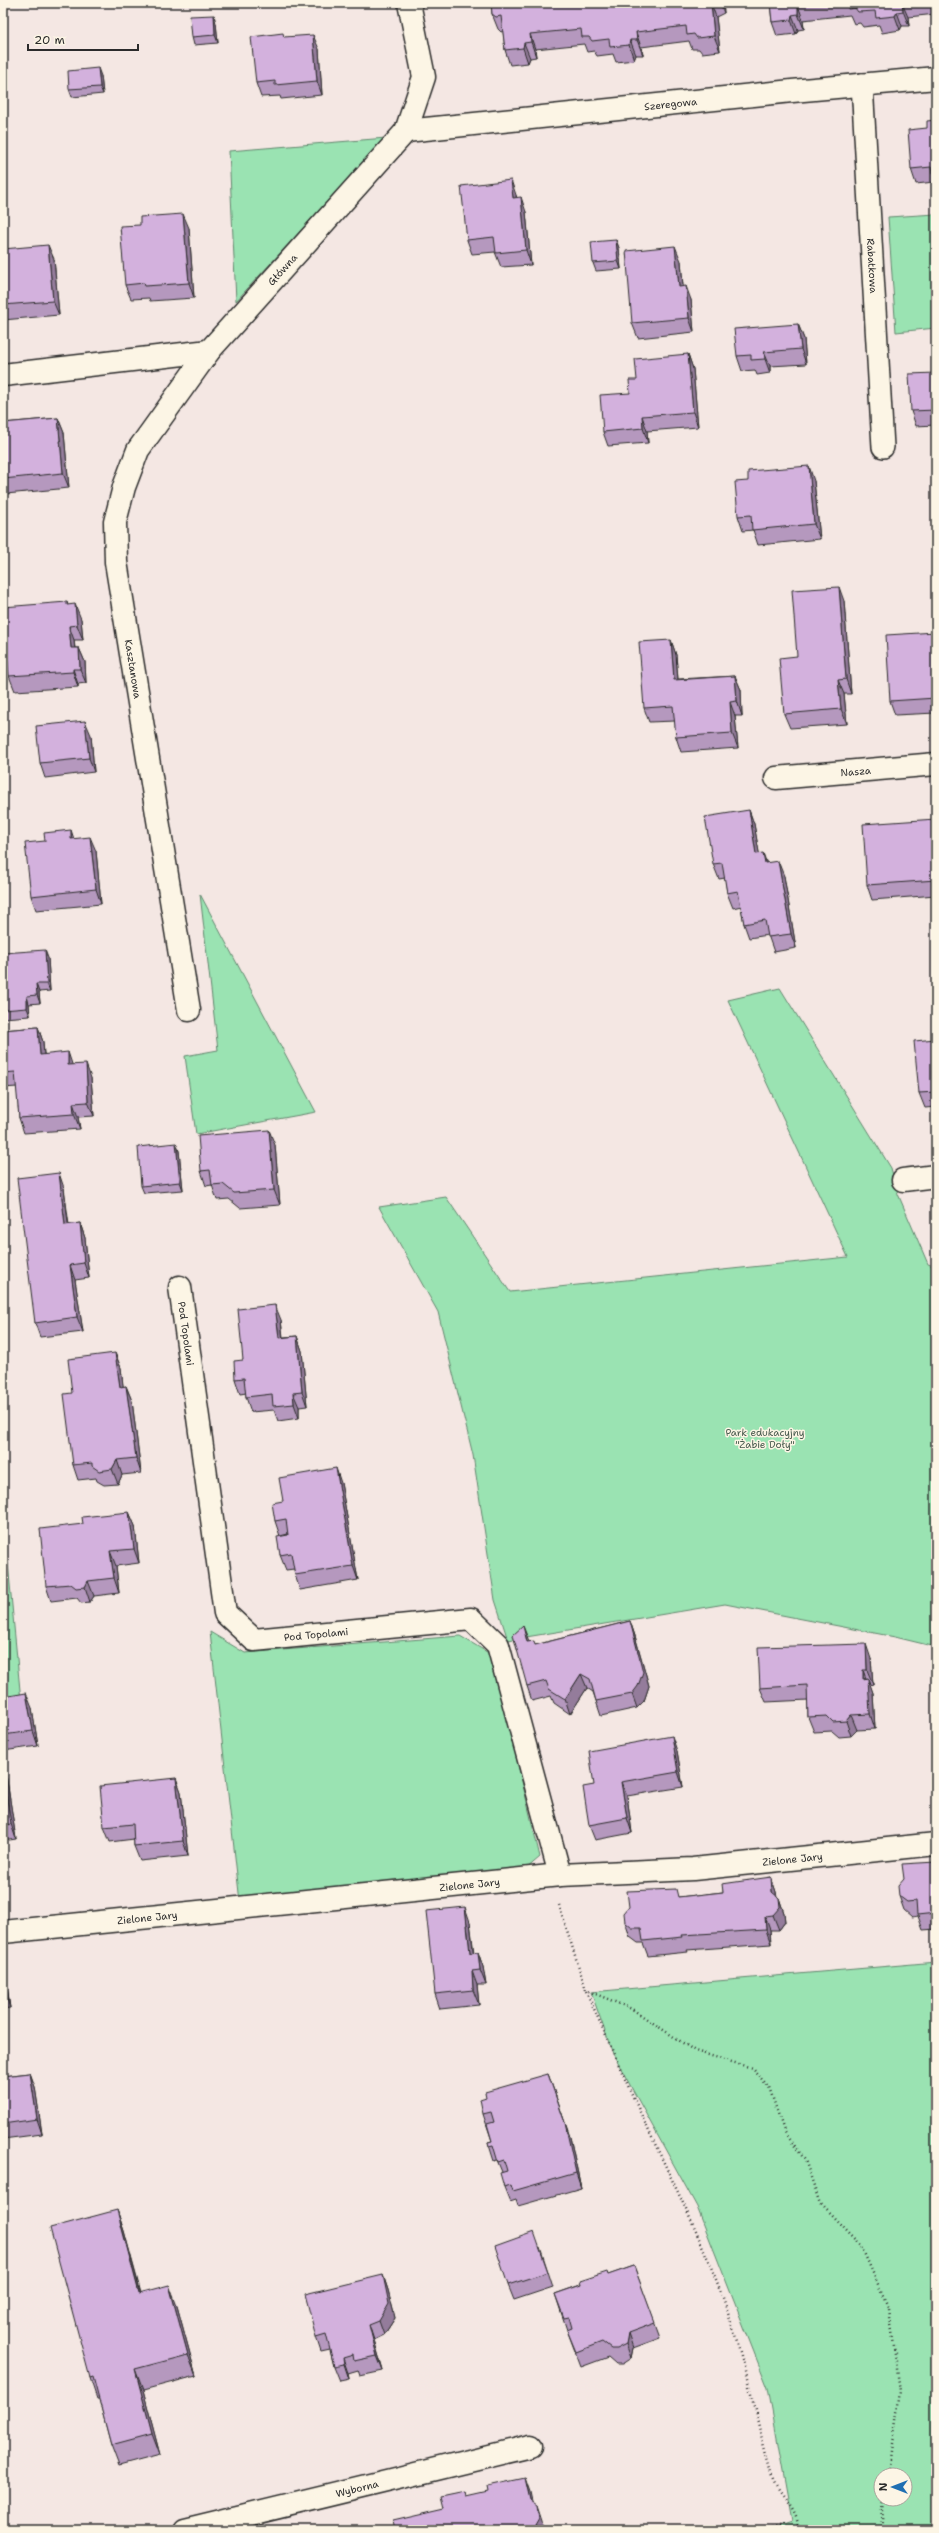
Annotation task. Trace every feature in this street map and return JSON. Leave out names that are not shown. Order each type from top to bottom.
[{"type":"street","name":"Główna","points":[[209,351],[406,131],[424,76],[409,3]]},
{"type":"street","name":"Szeregowa","points":[[406,131],[862,84],[936,78]]},
{"type":"street","points":[[3,376],[209,351]]},
{"type":"street","name":"Kasztanowa","points":[[189,1010],[116,562],[115,522],[124,487],[138,450],[209,351]]},
{"type":"street","name":"Nasza","points":[[776,778],[936,764]]},
{"type":"street","points":[[903,1180],[936,1176]]},
{"type":"street","name":"Pod Topolami","points":[[180,1287],[225,1614],[254,1640],[471,1619],[498,1645],[560,1874]]},
{"type":"street","name":"Zielone Jary","points":[[3,1932],[560,1874],[694,1869],[936,1844]]},
{"type":"street","name":"Wyborna","points":[[184,2530],[531,2446]]},
{"type":"lane","name":"Rabatkowa","points":[[862,84],[883,447]]},
{"type":"path","points":[[560,1874],[559,1909],[586,1990],[630,2090],[690,2217],[718,2284],[746,2374],[773,2479],[786,2498],[798,2524],[798,2530]]},
{"type":"path","points":[[586,1990],[632,2009],[695,2051],[752,2068],[769,2087],[784,2131],[805,2160],[820,2203],[862,2246],[889,2309],[900,2391],[890,2467]]},
{"type":"path","points":[[881,2530],[883,2507]]},
{"type":"path","points":[[765,2530],[781,2525],[786,2530]]},
{"type":"green space","points":[[386,138],[236,301],[229,151]]},
{"type":"green space","points":[[936,214],[936,328],[896,332],[888,217]]},
{"type":"green space","points":[[200,894],[316,1112],[196,1134],[185,1056],[218,1050]]},
{"type":"green space","name":"Park edukacyjny \"Żabie Doły\"","points":[[780,988],[891,1168],[898,1194],[928,1264],[936,1267],[936,1647],[895,1637],[725,1604],[508,1640],[495,1600],[473,1455],[438,1312],[379,1207],[446,1197],[510,1292],[848,1257],[728,1000]]},
{"type":"green space","points":[[8,1563],[21,1701],[3,1703],[3,1564]]},
{"type":"green space","points":[[210,1632],[245,1653],[460,1636],[492,1655],[540,1857],[526,1869],[240,1902]]},
{"type":"green space","points":[[936,1962],[936,2530],[769,2530],[792,2522],[768,2388],[697,2207],[613,2054],[591,1992]]},
{"type":"building","points":[[491,3],[711,3],[714,36],[697,38],[694,34],[687,35],[686,26],[636,32],[637,40],[630,40],[629,45],[610,47],[609,39],[592,41],[589,37],[582,37],[581,29],[530,34],[531,42],[524,43],[523,48],[505,50],[501,16],[496,17],[492,14]]},
{"type":"building","points":[[770,3],[819,3],[798,5],[798,14],[792,15],[791,20],[772,22]]},
{"type":"building","points":[[848,3],[902,3],[903,11],[897,12],[895,16],[876,18],[875,11],[858,12],[855,8],[848,9]]},
{"type":"building","points":[[214,15],[215,35],[192,37],[190,16]]},
{"type":"building","points":[[283,33],[284,37],[313,35],[317,81],[275,85],[275,81],[256,83],[251,37]]},
{"type":"building","points":[[98,68],[100,87],[69,89],[68,71]]},
{"type":"building","points":[[936,120],[936,174],[932,174],[931,167],[911,169],[908,130],[927,128],[927,121]]},
{"type":"building","points":[[511,180],[513,198],[521,197],[526,250],[496,253],[494,237],[467,240],[461,186]]},
{"type":"building","points":[[183,214],[189,283],[145,286],[144,283],[125,285],[120,226],[140,225],[140,217]]},
{"type":"building","points":[[616,240],[618,261],[593,263],[591,242]]},
{"type":"building","points":[[48,245],[53,301],[3,305],[3,249]]},
{"type":"building","points":[[675,246],[679,287],[686,286],[689,318],[632,323],[626,251]]},
{"type":"building","points":[[798,324],[801,349],[764,352],[765,359],[751,360],[751,355],[737,356],[734,329]]},
{"type":"building","points":[[688,354],[693,412],[642,416],[643,428],[603,432],[600,395],[630,393],[629,380],[637,380],[635,359]]},
{"type":"building","points":[[936,373],[936,410],[911,411],[909,374]]},
{"type":"building","points":[[58,418],[63,473],[3,479],[3,423]]},
{"type":"building","points":[[809,466],[814,524],[752,530],[751,515],[738,516],[735,482],[748,481],[748,471]]},
{"type":"building","points":[[839,587],[846,679],[838,680],[841,709],[784,714],[779,658],[797,656],[792,590]]},
{"type":"building","points":[[67,602],[67,605],[75,604],[77,625],[69,626],[71,648],[79,648],[80,669],[73,669],[73,672],[9,676],[3,607]]},
{"type":"building","points":[[936,632],[936,698],[890,701],[886,635]]},
{"type":"building","points":[[671,640],[674,680],[735,676],[737,701],[730,702],[732,733],[676,737],[673,706],[644,708],[639,642]]},
{"type":"building","points":[[85,721],[89,758],[40,763],[36,726]]},
{"type":"building","points":[[749,810],[756,854],[763,853],[765,863],[778,861],[791,934],[768,937],[765,920],[744,924],[738,891],[727,893],[722,863],[713,864],[705,817]]},
{"type":"building","points":[[936,819],[936,880],[867,885],[863,824]]},
{"type":"building","points":[[71,830],[71,839],[90,837],[96,889],[31,896],[25,843],[45,841],[44,833]]},
{"type":"building","points":[[45,950],[47,984],[36,984],[37,995],[27,996],[27,1008],[3,1010],[3,953]]},
{"type":"building","points":[[38,1027],[40,1055],[68,1052],[68,1065],[86,1064],[88,1102],[73,1103],[74,1114],[19,1118],[15,1072],[3,1073],[3,1030]]},
{"type":"building","points":[[936,1039],[936,1092],[919,1093],[914,1041]]},
{"type":"building","points":[[269,1130],[274,1190],[234,1193],[223,1184],[212,1185],[210,1170],[201,1171],[198,1136]]},
{"type":"building","points":[[176,1143],[180,1182],[141,1186],[138,1147]]},
{"type":"building","points":[[59,1173],[65,1225],[80,1223],[84,1263],[70,1265],[77,1317],[35,1323],[17,1178]]},
{"type":"building","points":[[275,1305],[279,1338],[297,1336],[302,1392],[293,1393],[294,1404],[273,1406],[272,1394],[246,1397],[244,1378],[235,1379],[234,1361],[243,1360],[238,1309]]},
{"type":"building","points":[[115,1353],[120,1387],[126,1386],[136,1458],[117,1460],[112,1469],[99,1471],[92,1466],[92,1463],[73,1465],[64,1394],[72,1393],[68,1359]]},
{"type":"building","points":[[336,1468],[353,1566],[295,1575],[291,1553],[280,1555],[277,1537],[288,1535],[286,1519],[275,1521],[272,1503],[283,1501],[279,1478]]},
{"type":"building","points":[[129,1512],[134,1549],[110,1551],[114,1578],[88,1581],[85,1587],[76,1588],[71,1584],[46,1586],[40,1529],[83,1524],[82,1517]]},
{"type":"building","points":[[630,1621],[643,1672],[638,1686],[632,1694],[596,1701],[590,1679],[581,1674],[565,1699],[549,1689],[546,1681],[527,1686],[513,1635],[523,1626],[527,1642],[534,1641],[535,1645]]},
{"type":"building","points":[[866,1644],[867,1670],[863,1670],[863,1679],[868,1678],[870,1714],[851,1715],[846,1721],[833,1722],[827,1716],[808,1717],[807,1685],[760,1688],[758,1647]]},
{"type":"building","points":[[26,1693],[33,1731],[3,1735],[3,1697]]},
{"type":"building","points":[[672,1736],[678,1772],[621,1782],[627,1818],[589,1825],[583,1787],[594,1785],[589,1751]]},
{"type":"building","points":[[3,1774],[11,1824],[3,1825]]},
{"type":"building","points":[[176,1778],[183,1841],[134,1846],[133,1824],[104,1827],[100,1786]]},
{"type":"building","points":[[936,1862],[936,1913],[917,1915],[916,1901],[907,1902],[899,1896],[898,1886],[904,1879],[902,1864]]},
{"type":"building","points":[[771,1877],[772,1892],[779,1898],[780,1907],[773,1915],[765,1916],[766,1930],[682,1935],[683,1937],[643,1941],[641,1928],[632,1928],[625,1922],[624,1913],[629,1907],[627,1891],[676,1889],[678,1897],[723,1892],[722,1884]]},
{"type":"building","points":[[465,1907],[470,1953],[478,1952],[480,1970],[472,1971],[473,1990],[435,1994],[426,1911]]},
{"type":"building","points":[[3,1981],[5,1993],[3,1994]]},
{"type":"building","points":[[30,2073],[37,2119],[3,2124],[3,2076]]},
{"type":"building","points":[[548,2074],[565,2123],[576,2173],[513,2191],[511,2185],[504,2187],[500,2173],[507,2171],[504,2160],[498,2162],[493,2145],[489,2146],[488,2142],[492,2141],[487,2124],[494,2122],[491,2112],[483,2114],[480,2099],[486,2097],[485,2092]]},
{"type":"building","points":[[117,2210],[139,2293],[169,2285],[188,2355],[135,2369],[152,2434],[111,2445],[93,2377],[90,2378],[50,2228]]},
{"type":"building","points":[[534,2232],[548,2272],[508,2285],[495,2246]]},
{"type":"building","points":[[634,2266],[655,2323],[628,2333],[626,2344],[616,2349],[611,2349],[602,2342],[576,2352],[567,2330],[572,2328],[569,2317],[564,2318],[555,2294],[581,2285],[580,2281],[607,2272],[608,2275]]},
{"type":"building","points":[[383,2275],[389,2304],[379,2321],[369,2325],[377,2356],[354,2361],[353,2355],[343,2358],[344,2364],[334,2366],[326,2334],[316,2337],[305,2294]]},
{"type":"building","points":[[525,2478],[530,2500],[537,2505],[539,2517],[535,2524],[536,2530],[395,2530],[393,2520],[445,2508],[442,2496],[466,2491],[467,2496],[489,2491],[488,2486]]}]
